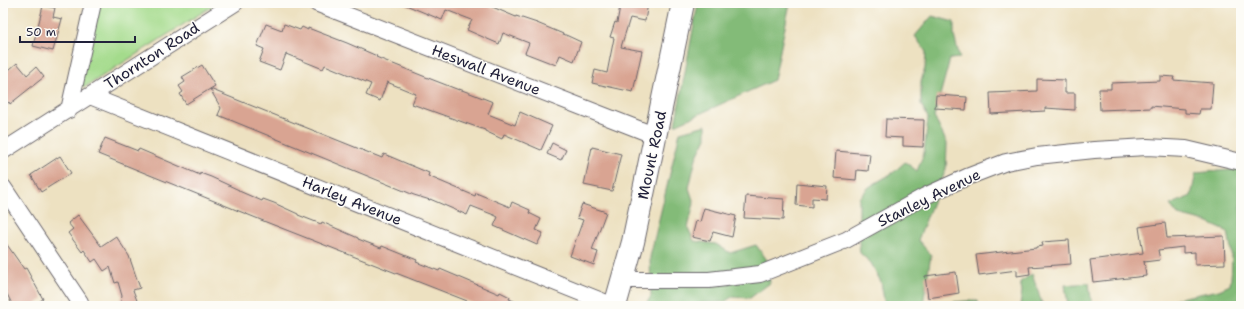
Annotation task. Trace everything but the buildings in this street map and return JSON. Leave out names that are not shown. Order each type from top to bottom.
[{"type":"main road","name":"Mount Road","points":[[615,306],[633,242],[683,3]]},
{"type":"street","points":[[69,110],[93,3]]},
{"type":"street","name":"Thornton Road","points":[[3,152],[234,3]]},
{"type":"street","name":"Heswall Avenue","points":[[316,3],[656,136]]},
{"type":"street","name":"Harley Avenue","points":[[90,96],[615,306]]},
{"type":"street","name":"Stanley Avenue","points":[[623,280],[709,280],[760,274],[846,240],[925,196],[967,176],[1006,162],[1037,156],[1147,147],[1186,149],[1241,162]]},
{"type":"street","points":[[3,187],[80,302]]},
{"type":"green space","points":[[100,3],[217,3],[85,87],[80,85]]},
{"type":"green space","points":[[698,3],[790,3],[774,80],[675,125]]},
{"type":"green space","points":[[932,16],[954,22],[954,36],[960,58],[950,59],[934,117],[947,143],[946,169],[918,240],[931,255],[924,298],[925,306],[885,306],[881,282],[871,263],[860,253],[859,198],[869,187],[894,172],[905,162],[917,171],[924,153],[928,118],[921,104],[921,82],[925,68],[926,52],[915,36]]},
{"type":"green space","points":[[706,125],[706,138],[696,158],[689,188],[694,203],[688,228],[694,241],[716,244],[730,253],[756,245],[767,260],[770,283],[750,298],[732,297],[724,302],[701,303],[690,306],[645,306],[651,296],[650,257],[680,132]]},
{"type":"green space","points":[[1241,169],[1241,306],[1159,306],[1175,299],[1219,290],[1230,285],[1232,258],[1228,232],[1206,222],[1178,215],[1170,205],[1191,196],[1196,173]]},
{"type":"green space","points":[[1032,274],[1043,306],[1020,306],[1022,291],[1020,282]]},
{"type":"green space","points":[[1089,283],[1092,306],[1068,306],[1065,285]]},
{"type":"green space","points":[[978,300],[978,306],[951,306],[953,302]]}]
